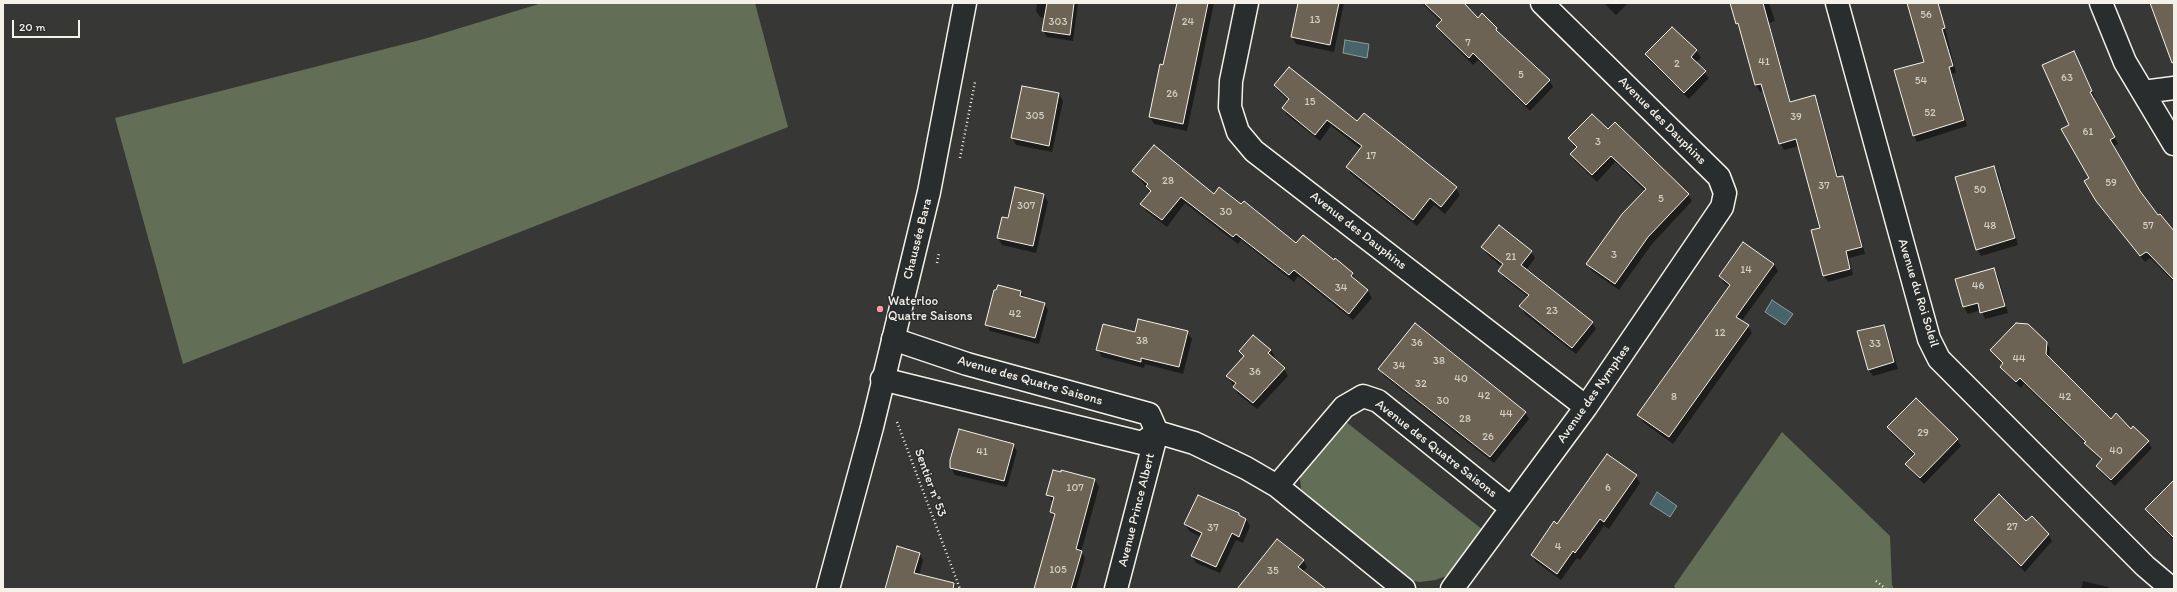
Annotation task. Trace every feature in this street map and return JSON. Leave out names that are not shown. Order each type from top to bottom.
[{"type":"street","name":"Chaussée Bara","points":[[828,589],[872,427],[882,378],[929,192],[965,3]]},
{"type":"street","name":"Avenue des Dauphins","points":[[1247,3],[1231,81],[1230,107],[1238,132],[1254,151],[1586,407]]},
{"type":"street","name":"Avenue des Dauphins","points":[[1542,3],[1719,177],[1725,193]]},
{"type":"street","name":"Avenue du Roi Soleil","points":[[1837,3],[1920,310],[1929,339],[1939,359],[2145,566],[2172,589]]},
{"type":"street","points":[[2101,3],[2125,62],[2174,144]]},
{"type":"street","points":[[2143,92],[2174,88]]},
{"type":"street","name":"Avenue des Nymphes","points":[[1452,589],[1586,407],[1722,207],[1725,193]]},
{"type":"street","name":"Avenue des Quatre Saisons","points":[[893,339],[968,364],[1149,414],[1157,432]]},
{"type":"street","points":[[882,378],[1142,443],[1157,432],[1194,443],[1246,468],[1277,486],[1404,589]]},
{"type":"street","name":"Avenue des Quatre Saisons","points":[[1277,486],[1344,407],[1363,396],[1378,401],[1511,508]]},
{"type":"street","name":"Avenue Prince Albert","points":[[1116,589],[1157,432]]},
{"type":"path","name":"Sentier n° 53","points":[[896,418],[960,589]]},
{"type":"path","points":[[1876,581],[1886,589]]},
{"type":"green space","points":[[542,3],[755,3],[788,127],[183,364],[115,118],[424,39]]},
{"type":"green space","points":[[1341,418],[1483,530],[1455,568],[1447,576],[1435,580],[1420,582],[1408,580],[1312,505],[1301,489],[1300,478],[1310,459]]},
{"type":"green space","points":[[1782,432],[1890,536],[1892,585],[1894,589],[1676,589],[1674,586]]},
{"type":"water","points":[[1345,40],[1369,44],[1367,58],[1343,53]]},
{"type":"water","points":[[1772,300],[1793,314],[1785,325],[1765,312]]},
{"type":"water","points":[[1657,492],[1677,506],[1670,517],[1650,504]]},
{"type":"building","points":[[1047,3],[1074,3],[1070,35],[1042,31]]},
{"type":"building","points":[[1177,3],[1208,3],[1183,124],[1149,117],[1160,64],[1163,65]]},
{"type":"building","points":[[1298,3],[1339,3],[1330,45],[1291,37]]},
{"type":"building","points":[[1424,3],[1464,3],[1478,18],[1482,13],[1497,28],[1496,30],[1550,80],[1526,105],[1473,53],[1469,58],[1436,26],[1442,20]]},
{"type":"building","points":[[1730,3],[1763,3],[1790,102],[1815,95],[1837,177],[1843,176],[1862,247],[1846,251],[1850,269],[1823,276],[1811,230],[1820,228],[1796,139],[1779,144],[1761,84],[1755,85],[1738,23],[1736,24]]},
{"type":"building","points":[[1907,3],[1938,3],[1945,28],[1942,29],[1953,66],[1949,67],[1964,120],[1913,136],[1894,70],[1924,62]]},
{"type":"building","points":[[2150,3],[2174,3],[2174,62],[2172,63]]},
{"type":"building","points":[[1672,27],[1697,50],[1691,57],[1706,71],[1684,93],[1645,54]]},
{"type":"building","points":[[2074,51],[2092,91],[2090,92],[2115,137],[2110,140],[2140,191],[2158,215],[2160,214],[2174,231],[2174,280],[2148,253],[2146,252],[2140,256],[2096,201],[2084,181],[2089,178],[2061,129],[2069,125],[2042,65]]},
{"type":"building","points":[[1289,67],[1357,121],[1364,113],[1457,187],[1441,207],[1430,198],[1413,220],[1346,167],[1362,146],[1327,120],[1315,135],[1282,108],[1289,99],[1274,85]]},
{"type":"building","points":[[1022,86],[1059,93],[1049,146],[1011,138]]},
{"type":"building","points":[[1592,114],[1608,129],[1615,122],[1689,194],[1648,237],[1615,284],[1586,264],[1622,214],[1646,189],[1611,156],[1592,175],[1570,154],[1577,147],[1568,138]]},
{"type":"building","points":[[1154,145],[1214,194],[1219,187],[1241,204],[1244,201],[1296,243],[1303,235],[1353,273],[1351,276],[1368,290],[1349,314],[1294,270],[1289,275],[1236,234],[1233,237],[1181,197],[1162,220],[1140,204],[1151,191],[1146,186],[1148,184],[1132,171]]},
{"type":"building","points":[[1994,166],[2015,238],[1976,250],[1955,177]]},
{"type":"building","points":[[1015,187],[1044,194],[1033,246],[997,238],[1002,217],[1008,218]]},
{"type":"building","points":[[1499,225],[1532,251],[1521,265],[1593,322],[1572,348],[1519,306],[1529,295],[1498,271],[1503,264],[1481,247]]},
{"type":"building","points":[[1743,242],[1774,264],[1736,317],[1749,325],[1669,437],[1637,415],[1730,285],[1719,276]]},
{"type":"building","points":[[1994,268],[2005,306],[1980,313],[1978,303],[1963,307],[1955,279]]},
{"type":"building","points":[[998,285],[1021,291],[1020,296],[1045,303],[1035,338],[985,325],[994,290],[996,290]]},
{"type":"building","points":[[1138,319],[1188,331],[1179,367],[1141,358],[1141,362],[1096,350],[1103,324],[1135,332]]},
{"type":"building","points":[[1415,323],[1526,412],[1490,457],[1378,369]]},
{"type":"building","points":[[2016,323],[2028,324],[2047,342],[2046,354],[2111,419],[2116,413],[2131,429],[2133,426],[2149,441],[2111,480],[2096,466],[2102,459],[2084,443],[2086,442],[2020,378],[2016,382],[2000,367],[2003,363],[1990,350]]},
{"type":"building","points":[[1884,325],[1894,362],[1868,370],[1857,331]]},
{"type":"building","points":[[1253,335],[1271,350],[1268,353],[1285,368],[1253,403],[1233,387],[1236,383],[1226,376],[1244,356],[1239,351]]},
{"type":"building","points":[[1916,398],[1958,439],[1920,478],[1905,464],[1915,454],[1887,427]]},
{"type":"building","points":[[959,429],[1014,444],[1004,481],[950,468],[950,460]]},
{"type":"building","points":[[1607,454],[1637,475],[1604,522],[1600,519],[1575,553],[1573,551],[1557,574],[1531,555],[1554,521],[1557,524]]},
{"type":"building","points":[[1053,470],[1061,472],[1061,470],[1095,479],[1076,549],[1082,551],[1071,589],[1034,589],[1055,514],[1050,512],[1054,497],[1046,495]]},
{"type":"building","points":[[2174,480],[2174,538],[2145,509]]},
{"type":"building","points":[[1999,494],[2026,521],[2032,516],[2049,534],[2021,566],[1974,520]]},
{"type":"building","points":[[1198,495],[1239,513],[1239,515],[1246,519],[1239,537],[1232,533],[1216,567],[1191,556],[1202,533],[1184,524]]},
{"type":"building","points":[[1277,539],[1304,560],[1298,567],[1326,589],[1237,589]]},
{"type":"building","points":[[897,546],[920,553],[914,573],[954,583],[953,589],[885,589]]},
{"type":"place","name":"Waterloo Quatre Saisons","points":[[880,309]]}]
